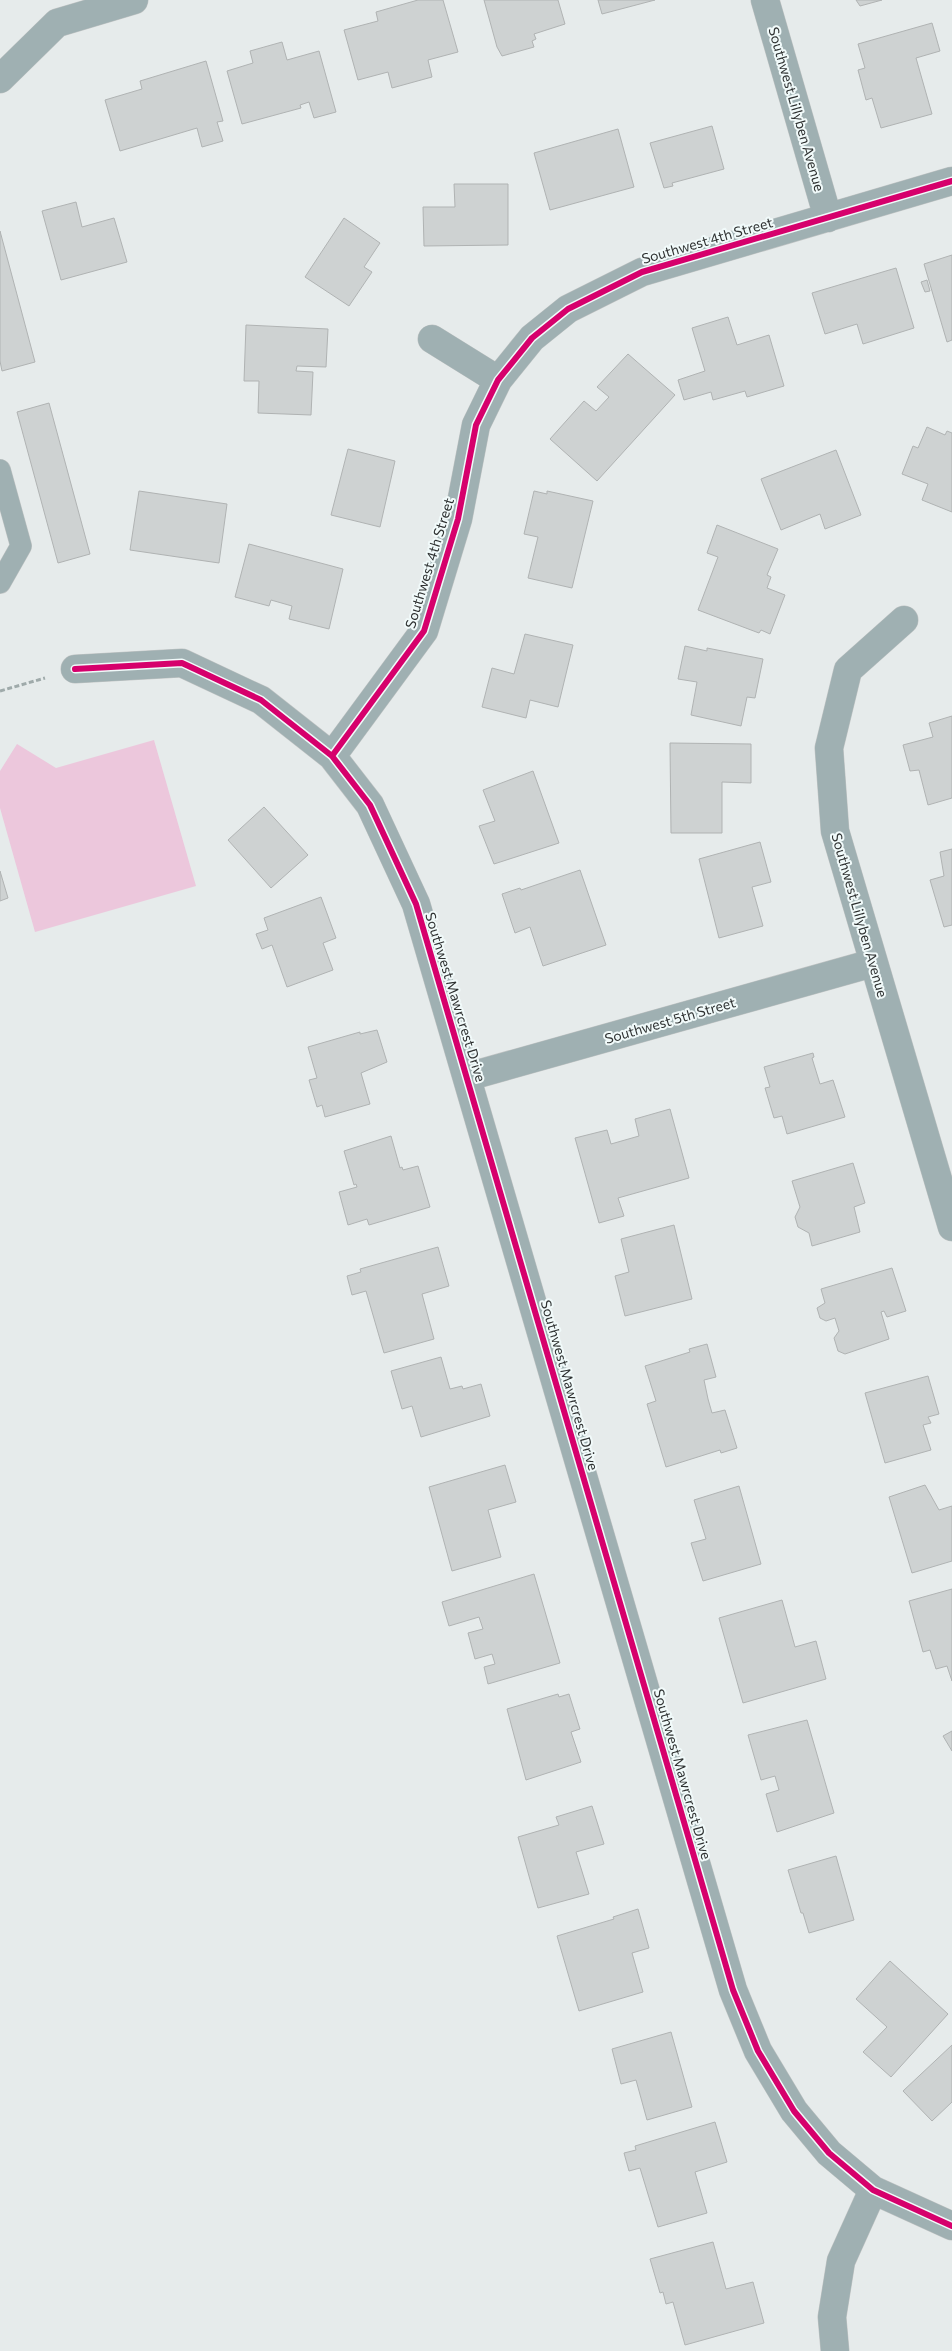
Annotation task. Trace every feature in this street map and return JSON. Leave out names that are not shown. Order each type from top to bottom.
[{"type":"street","points":[[0,79],[58,23],[134,0]]},
{"type":"street","name":"Southwest Lillyben Avenue","points":[[765,0],[828,218]]},
{"type":"street","name":"Southwest 4th Street","points":[[332,756],[424,631],[458,519],[476,426],[498,380],[532,338],[568,309],[642,272],[952,181]]},
{"type":"street","points":[[432,339],[498,380]]},
{"type":"street","name":"Southwest Lillyben Avenue","points":[[904,620],[848,670],[829,748],[835,831],[952,1226]]},
{"type":"street","name":"Southwest Mawrcrest Drive","points":[[75,669],[182,663],[261,700],[332,756],[370,805],[416,904],[733,1990],[758,2051],[794,2111],[828,2153],[873,2190],[952,2226]]},
{"type":"street","name":"Southwest 5th Street","points":[[468,1077],[873,963]]},
{"type":"street","points":[[835,2351],[832,2317],[841,2261],[873,2190]]},
{"type":"lane","points":[[0,470],[21,546],[0,583]]},
{"type":"path","points":[[0,691],[75,669]]},
{"type":"shaded area","points":[[154,740],[196,886],[35,932],[0,808],[0,771],[17,744],[56,768]]},
{"type":"building","points":[[418,0],[443,0],[458,52],[428,60],[432,77],[392,88],[388,72],[358,80],[344,30],[378,21],[376,12]]},
{"type":"building","points":[[484,0],[558,0],[565,24],[534,34],[536,39],[532,41],[534,47],[502,56],[497,47]]},
{"type":"building","points":[[598,0],[655,0],[602,14]]},
{"type":"building","points":[[856,0],[882,0],[860,6]]},
{"type":"building","points":[[932,23],[940,51],[916,58],[932,114],[881,128],[872,98],[866,100],[858,70],[865,68],[858,44]]},
{"type":"building","points":[[282,42],[287,60],[319,51],[336,112],[314,118],[309,102],[300,105],[301,108],[242,124],[227,71],[253,63],[250,51]]},
{"type":"building","points":[[206,61],[223,121],[217,122],[223,141],[202,147],[197,128],[120,151],[105,100],[142,89],[140,81]]},
{"type":"building","points":[[712,126],[724,169],[672,183],[673,186],[664,188],[650,143]]},
{"type":"building","points":[[618,129],[634,187],[550,210],[534,153]]},
{"type":"building","points":[[454,184],[508,184],[508,245],[424,246],[423,207],[455,207]]},
{"type":"building","points":[[76,202],[82,227],[114,218],[127,262],[61,280],[42,211]]},
{"type":"building","points":[[344,218],[380,243],[364,267],[372,272],[349,306],[305,277]]},
{"type":"building","points":[[0,231],[35,362],[2,371],[0,361]]},
{"type":"building","points":[[952,255],[952,340],[947,342],[924,264]]},
{"type":"building","points":[[896,268],[914,328],[863,344],[857,324],[825,334],[812,293]]},
{"type":"building","points":[[927,280],[930,291],[925,292],[921,282]]},
{"type":"building","points":[[728,317],[737,345],[769,335],[784,386],[747,397],[745,391],[713,400],[711,392],[684,400],[678,380],[705,371],[692,328]]},
{"type":"building","points":[[246,325],[328,329],[326,367],[297,366],[296,371],[313,372],[311,415],[258,413],[259,381],[244,381]]},
{"type":"building","points":[[628,354],[675,395],[597,481],[550,439],[584,401],[596,411],[609,397],[597,387]]},
{"type":"building","points":[[49,403],[90,554],[58,563],[17,412]]},
{"type":"building","points":[[927,427],[945,435],[947,431],[952,433],[952,512],[922,500],[928,484],[902,474],[913,446],[918,448]]},
{"type":"building","points":[[348,449],[395,461],[380,527],[331,515]]},
{"type":"building","points":[[836,450],[861,515],[825,529],[820,514],[781,530],[761,479]]},
{"type":"building","points":[[139,491],[227,504],[219,563],[130,550]]},
{"type":"building","points":[[534,491],[547,494],[547,491],[593,501],[572,588],[528,578],[538,537],[524,534]]},
{"type":"building","points":[[717,525],[778,549],[767,575],[771,577],[767,588],[785,595],[770,634],[761,630],[759,633],[698,610],[718,557],[707,553]]},
{"type":"building","points":[[249,544],[343,569],[329,629],[289,619],[292,606],[271,600],[269,606],[235,597]]},
{"type":"building","points":[[525,634],[573,645],[558,707],[530,700],[526,718],[482,707],[492,668],[514,674]]},
{"type":"building","points":[[685,646],[707,651],[707,648],[763,659],[755,698],[747,697],[741,726],[691,715],[697,682],[678,679]]},
{"type":"building","points":[[952,716],[952,798],[928,805],[919,770],[910,771],[903,745],[933,737],[929,723]]},
{"type":"building","points":[[670,743],[751,744],[751,783],[722,782],[722,833],[671,833]]},
{"type":"building","points":[[533,771],[559,843],[494,864],[479,826],[495,821],[483,790]]},
{"type":"building","points":[[264,807],[308,855],[271,888],[228,840]]},
{"type":"building","points":[[760,842],[771,882],[752,887],[763,926],[719,938],[699,859]]},
{"type":"building","points":[[952,849],[952,925],[944,927],[930,880],[944,876],[940,852]]},
{"type":"building","points":[[580,870],[606,945],[543,966],[530,927],[515,933],[502,894],[520,888],[521,890]]},
{"type":"building","points":[[0,871],[8,898],[0,901]]},
{"type":"building","points":[[321,897],[336,938],[323,943],[333,970],[287,987],[272,945],[262,949],[256,934],[268,930],[264,918]]},
{"type":"building","points":[[377,1030],[387,1062],[361,1073],[370,1104],[325,1117],[322,1105],[317,1107],[309,1080],[317,1078],[308,1047],[360,1032],[360,1034]]},
{"type":"building","points":[[813,1053],[814,1057],[812,1058],[820,1084],[833,1080],[845,1117],[787,1134],[782,1116],[774,1118],[765,1088],[770,1087],[764,1067]]},
{"type":"building","points":[[670,1109],[689,1178],[618,1198],[624,1216],[599,1223],[575,1138],[607,1130],[611,1144],[639,1136],[635,1119]]},
{"type":"building","points":[[391,1136],[400,1168],[402,1167],[403,1170],[418,1166],[430,1207],[369,1225],[367,1219],[348,1225],[339,1192],[357,1187],[356,1184],[354,1185],[344,1151]]},
{"type":"building","points":[[853,1163],[865,1203],[854,1207],[860,1232],[812,1246],[809,1233],[798,1227],[795,1217],[800,1207],[792,1181]]},
{"type":"building","points":[[674,1225],[692,1299],[625,1316],[615,1276],[629,1272],[621,1239]]},
{"type":"building","points":[[438,1247],[449,1286],[422,1294],[434,1339],[384,1353],[366,1291],[352,1295],[347,1276],[361,1272],[360,1269]]},
{"type":"building","points":[[892,1268],[906,1311],[887,1317],[884,1311],[881,1312],[889,1339],[845,1354],[838,1351],[834,1338],[839,1331],[835,1318],[826,1321],[820,1318],[817,1308],[825,1303],[821,1289]]},
{"type":"building","points":[[707,1344],[716,1377],[704,1380],[712,1413],[725,1410],[737,1448],[721,1453],[720,1450],[666,1467],[647,1404],[656,1401],[645,1366],[690,1352],[689,1349]]},
{"type":"building","points":[[441,1357],[450,1389],[462,1386],[463,1389],[481,1384],[490,1416],[421,1437],[412,1406],[402,1409],[391,1371]]},
{"type":"building","points":[[928,1376],[939,1414],[928,1417],[931,1423],[923,1425],[931,1450],[885,1463],[865,1393]]},
{"type":"building","points":[[505,1465],[516,1502],[488,1510],[501,1557],[452,1571],[429,1487]]},
{"type":"building","points":[[925,1485],[939,1510],[952,1506],[952,1561],[912,1573],[889,1497]]},
{"type":"building","points":[[739,1486],[761,1564],[703,1581],[691,1543],[706,1539],[694,1500]]},
{"type":"building","points":[[534,1574],[560,1663],[488,1684],[484,1667],[495,1664],[492,1654],[475,1659],[468,1633],[483,1629],[479,1617],[449,1626],[442,1602]]},
{"type":"building","points":[[952,1589],[952,1681],[947,1666],[936,1669],[930,1650],[923,1652],[909,1601]]},
{"type":"building","points":[[782,1600],[795,1647],[816,1641],[826,1679],[743,1703],[719,1618]]},
{"type":"building","points":[[558,1694],[559,1697],[569,1694],[580,1729],[571,1732],[581,1762],[526,1780],[507,1709]]},
{"type":"building","points":[[807,1720],[834,1813],[777,1832],[766,1794],[779,1790],[775,1776],[761,1780],[748,1735]]},
{"type":"building","points":[[952,1731],[952,1751],[943,1736]]},
{"type":"building","points":[[592,1806],[604,1844],[576,1852],[589,1894],[538,1908],[518,1837],[559,1825],[556,1817]]},
{"type":"building","points":[[836,1856],[854,1920],[809,1933],[788,1870]]},
{"type":"building","points":[[638,1909],[649,1948],[632,1953],[643,1992],[579,2011],[557,1936],[614,1919],[613,1917]]},
{"type":"building","points":[[890,1961],[948,2014],[891,2077],[863,2052],[887,2027],[856,1999]]},
{"type":"building","points":[[671,2032],[692,2107],[647,2120],[636,2080],[621,2084],[612,2049]]},
{"type":"building","points":[[952,2045],[952,2102],[932,2121],[903,2091]]},
{"type":"building","points":[[715,2122],[727,2162],[695,2172],[707,2213],[658,2227],[640,2168],[629,2171],[624,2153],[636,2150],[635,2146]]},
{"type":"building","points":[[713,2242],[726,2289],[753,2282],[764,2323],[685,2345],[673,2302],[666,2304],[663,2292],[660,2293],[650,2259]]},
{"type":"cycle path","points":[[332,756],[424,631],[458,519],[476,425],[498,380],[532,338],[568,309],[642,272],[952,181]]},
{"type":"cycle path","points":[[75,669],[182,663],[261,700],[332,756],[370,805],[416,904],[733,1990],[758,2051],[794,2111],[829,2153],[873,2190],[952,2226]]}]
